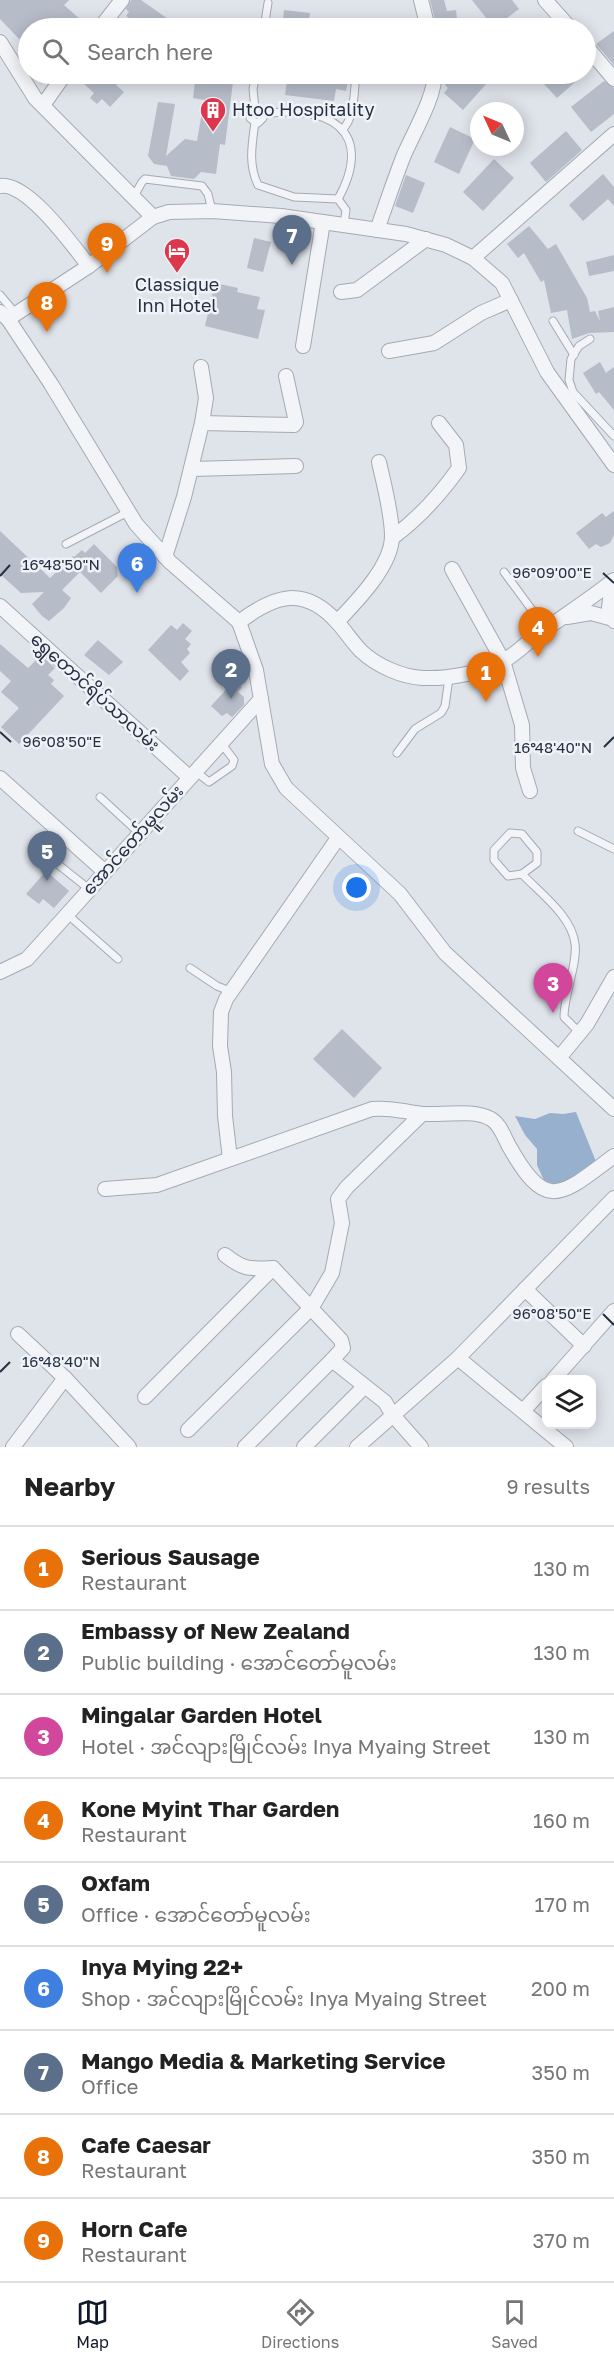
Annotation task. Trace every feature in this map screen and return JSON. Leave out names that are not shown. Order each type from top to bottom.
[{"type":"street","points":[[108,18],[122,0]]},
{"type":"street","points":[[421,0],[426,18]]},
{"type":"street","points":[[545,0],[561,18]]},
{"type":"street","points":[[0,42],[18,71]]},
{"type":"street","points":[[596,59],[614,79]]},
{"type":"street","points":[[26,84],[35,98],[153,217]]},
{"type":"street","points":[[42,105],[58,84]]},
{"type":"street","points":[[377,230],[433,84]]},
{"type":"street","points":[[474,258],[614,134]]},
{"type":"street","points":[[0,186],[4,185],[19,190],[26,196],[46,214],[89,266]]},
{"type":"street","points":[[614,465],[547,372],[502,283],[474,258],[426,239],[324,222],[212,211],[169,212],[153,217],[89,266],[8,315],[128,512],[165,557],[239,622],[256,670],[272,764],[286,788],[400,894],[445,953],[614,1109]]},
{"type":"street","points":[[303,346],[324,222]]},
{"type":"street","points":[[341,292],[357,290],[426,239]]},
{"type":"street","points":[[389,351],[434,343],[481,313],[511,300]]},
{"type":"street","points":[[165,557],[202,423],[206,398],[201,367]]},
{"type":"street","points":[[202,423],[294,425],[296,422],[285,376]]},
{"type":"street","points":[[392,538],[414,522],[441,494],[459,468],[456,445],[440,423]]},
{"type":"street","points":[[337,622],[358,600],[385,563],[392,538],[380,462]]},
{"type":"street","points":[[191,469],[296,466]]},
{"type":"street","points":[[452,569],[503,661],[522,725],[523,768],[530,791]]},
{"type":"street","points":[[239,622],[262,606],[285,597],[302,598],[313,602],[337,622],[363,653],[391,670],[421,678],[449,678],[503,661],[613,581]]},
{"type":"street","points":[[613,581],[609,608],[613,620]]},
{"type":"street","name":"ရွှေတောင်ရိပ်သာလမ်း","points":[[0,606],[192,774]]},
{"type":"street","points":[[562,618],[591,613],[613,620]]},
{"type":"street","name":"အောင်တော်မူလမ်း","points":[[0,972],[27,958],[261,699]]},
{"type":"street","points":[[0,778],[104,872]]},
{"type":"street","points":[[230,1159],[220,1046],[221,1012],[232,992],[339,838]]},
{"type":"street","points":[[560,1058],[580,1033],[614,977]]},
{"type":"street","points":[[105,1189],[157,1185],[372,1109],[392,1107],[422,1114],[479,1115],[492,1119],[524,1172],[534,1184],[546,1191],[570,1188],[614,1156]]},
{"type":"street","points":[[188,1430],[312,1307],[332,1273],[342,1223],[338,1199],[347,1187],[422,1114]]},
{"type":"street","points":[[357,1447],[458,1358],[614,1198]]},
{"type":"street","points":[[225,1255],[238,1266],[248,1269],[273,1268],[312,1307],[344,1344],[332,1360],[245,1447]]},
{"type":"street","points":[[145,1397],[273,1268]]},
{"type":"street","points":[[525,1289],[584,1346]]},
{"type":"street","points":[[558,1375],[614,1311]]},
{"type":"street","points":[[18,1334],[65,1378],[129,1447]]},
{"type":"street","points":[[458,1358],[566,1447]]},
{"type":"street","points":[[332,1360],[385,1402],[392,1414],[421,1447]]},
{"type":"street","points":[[13,1447],[65,1378]]},
{"type":"street","points":[[304,1447],[364,1387]]},
{"type":"street","points":[[523,1411],[542,1390]]},
{"type":"lane","points":[[266,18],[268,3]]},
{"type":"lane","points":[[254,84],[255,109]]},
{"type":"lane","points":[[342,130],[347,126],[350,116],[355,84]]},
{"type":"lane","points":[[255,109],[263,114],[300,111],[327,119],[347,135],[352,143],[353,155],[347,183],[338,199]]},
{"type":"lane","points":[[255,109],[250,114],[252,121],[255,122]]},
{"type":"lane","points":[[255,122],[261,121],[263,114]]},
{"type":"lane","points":[[255,122],[250,156],[252,173],[258,185],[294,197],[338,199]]},
{"type":"lane","points":[[134,198],[145,179],[202,186],[208,194],[212,211]]},
{"type":"lane","points":[[338,199],[346,210],[344,225]]},
{"type":"lane","points":[[0,295],[8,315]]},
{"type":"lane","points":[[553,321],[574,355]]},
{"type":"lane","points":[[590,339],[579,346],[571,359],[569,380],[573,392],[614,436]]},
{"type":"lane","points":[[66,544],[128,512]]},
{"type":"lane","points":[[504,572],[546,629]]},
{"type":"lane","points":[[397,753],[416,729],[441,713],[445,706],[449,678]]},
{"type":"lane","points":[[192,774],[209,782],[232,766],[234,760],[221,743]]},
{"type":"lane","points":[[100,797],[139,833]]},
{"type":"lane","points":[[578,831],[614,849]]},
{"type":"lane","points":[[510,833],[522,834],[537,852],[537,863],[522,874],[508,876],[494,860],[494,850],[510,833]]},
{"type":"lane","points":[[50,858],[89,889]]},
{"type":"lane","points":[[522,874],[570,927],[576,944],[564,1001],[564,1017],[580,1033]]},
{"type":"lane","points":[[67,914],[118,959]]},
{"type":"lane","points":[[190,968],[232,992]]},
{"type":"water","points":[[576,1112],[597,1164],[571,1182],[546,1185],[537,1165],[537,1149],[525,1135],[515,1116],[535,1119],[550,1113]]},
{"type":"building","points":[[0,0],[69,0],[64,5],[79,18],[18,18],[18,38],[0,19]]},
{"type":"building","points":[[131,0],[141,0],[167,18],[129,18],[126,16],[129,12],[126,9]]},
{"type":"building","points":[[430,0],[444,0],[447,11],[456,10],[457,18],[434,18]]},
{"type":"building","points":[[472,0],[512,0],[519,9],[507,18],[486,18]]},
{"type":"building","points":[[284,10],[310,13],[309,18],[283,18]]},
{"type":"building","points":[[614,31],[614,65],[596,44]]},
{"type":"building","points":[[604,81],[614,88],[614,114],[591,132],[571,107]]},
{"type":"building","points":[[84,84],[117,84],[124,92],[110,107],[102,99],[97,104],[90,98],[94,93]]},
{"type":"building","name":"Htoo Hospitality","points":[[195,84],[233,84],[225,145],[220,144],[216,174],[201,172],[194,179],[171,176],[167,166],[154,164],[148,156],[158,102],[175,104],[166,156],[185,139],[197,141],[204,100],[193,98]]},
{"type":"building","points":[[287,84],[347,84],[346,91],[336,89],[334,101],[285,95]]},
{"type":"building","points":[[446,84],[486,84],[463,110],[444,93],[448,88]]},
{"type":"building","points":[[544,84],[573,84],[557,98]]},
{"type":"building","points":[[450,127],[470,137],[470,150],[459,174],[434,162]]},
{"type":"building","points":[[566,131],[582,150],[546,182],[530,163]]},
{"type":"building","points":[[494,159],[514,178],[483,211],[463,192]]},
{"type":"building","points":[[603,174],[614,187],[614,206],[608,199],[583,221],[569,205]]},
{"type":"building","points":[[406,175],[425,183],[413,213],[395,206]]},
{"type":"building","points":[[529,226],[548,249],[556,244],[587,298],[590,312],[595,311],[600,321],[598,311],[614,307],[614,332],[589,333],[572,339],[567,310],[551,313],[544,280],[541,282],[524,253],[518,258],[507,244]]},
{"type":"building","points":[[254,238],[271,242],[263,272],[247,268]]},
{"type":"building","points":[[614,255],[614,271],[589,276],[586,262]]},
{"type":"building","points":[[215,283],[238,288],[237,292],[260,297],[257,309],[265,310],[258,339],[205,326]]},
{"type":"building","points":[[600,362],[606,373],[614,367],[614,410],[599,392],[596,394],[583,373]]},
{"type":"building","points":[[614,511],[614,535],[610,543],[601,547],[596,544],[589,549],[576,533],[602,513],[606,517]]},
{"type":"building","points":[[0,531],[50,578],[73,556],[82,550],[85,553],[94,544],[117,567],[118,576],[101,593],[80,572],[62,590],[71,598],[64,608],[49,621],[32,604],[44,592],[21,593],[0,574]]},
{"type":"building","points":[[183,623],[192,631],[185,639],[191,644],[187,649],[190,653],[181,662],[189,671],[180,681],[148,650],[171,625],[177,630]]},
{"type":"building","points":[[98,640],[123,662],[109,675],[84,655]]},
{"type":"building","points":[[0,644],[28,668],[37,659],[40,661],[44,658],[55,668],[48,675],[54,680],[51,684],[64,696],[19,744],[1,727],[19,708],[1,692],[11,681],[0,671]]},
{"type":"building","points":[[235,680],[242,687],[238,692],[244,697],[244,705],[232,717],[227,713],[222,716],[211,706]]},
{"type":"building","points":[[46,871],[69,891],[54,908],[43,899],[39,904],[26,894]]},
{"type":"building","points":[[342,1029],[382,1068],[354,1098],[313,1059]]},
{"type":"place","name":"Htoo Hospitality","points":[[213,133]]},
{"type":"place","name":"Mango Media & Marketing Service","points":[[292,265]]},
{"type":"place","name":"Horn Cafe","points":[[107,273]]},
{"type":"place","name":"Classique Inn Hotel","points":[[177,274]]},
{"type":"place","name":"Cafe Caesar","points":[[47,332]]},
{"type":"place","name":"Inya Mying 22+","points":[[137,593]]},
{"type":"place","name":"Kone Myint Thar Garden","points":[[538,657]]},
{"type":"place","name":"Embassy of New Zealand","points":[[231,699]]},
{"type":"place","name":"Serious Sausage","points":[[486,702]]},
{"type":"place","name":"Oxfam","points":[[47,881]]},
{"type":"place","name":"Mingalar Garden Hotel","points":[[553,1013]]}]
